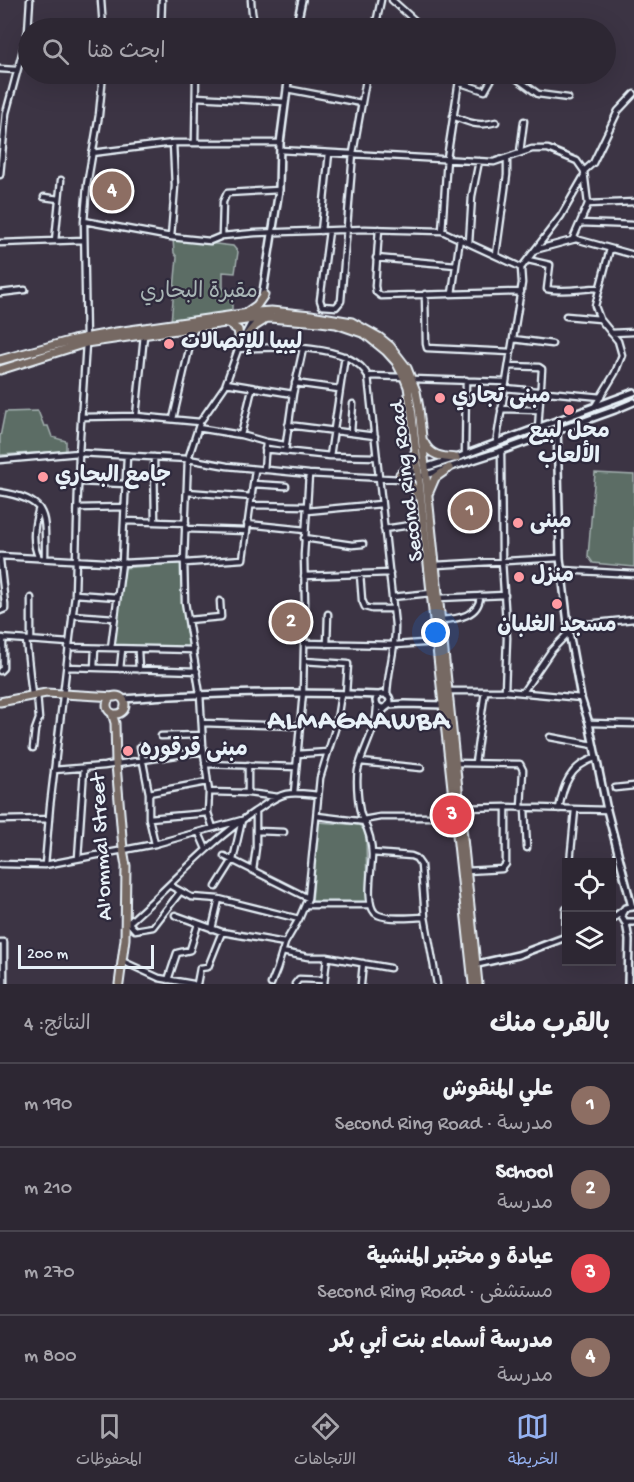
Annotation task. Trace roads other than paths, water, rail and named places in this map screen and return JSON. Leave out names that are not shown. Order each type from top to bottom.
[{"type":"main road","points":[[239,346],[255,326],[270,315],[263,306],[264,295]]},
{"type":"main road","points":[[240,315],[254,309],[264,295]]},
{"type":"main road","name":"Second Ring Road","points":[[0,360],[85,340],[240,315],[338,318],[366,328],[380,337],[395,352],[412,379],[422,438],[425,503],[436,565],[449,691],[446,705],[454,818],[478,984]]},
{"type":"main road","name":"Second Ring Road","points":[[270,315],[336,324],[365,334],[386,351],[396,362],[404,377],[411,400],[416,449],[422,472]]},
{"type":"main road","name":"Second Ring Road","points":[[0,370],[85,340],[194,328],[254,316]]},
{"type":"main road","points":[[227,323],[238,330],[239,346]]},
{"type":"main road","points":[[422,438],[431,452],[443,457],[456,458]]},
{"type":"main road","points":[[416,449],[410,466],[401,477],[425,503]]},
{"type":"main road","points":[[425,503],[432,483],[448,468]]},
{"type":"main road","name":"Second Ring Road","points":[[425,503],[424,523],[431,593],[461,808],[474,965],[473,984]]},
{"type":"main road","points":[[0,702],[35,694],[63,694],[115,697],[123,699],[124,710],[117,714],[90,696]]},
{"type":"main road","points":[[114,731],[115,723],[109,701],[115,697]]},
{"type":"main road","name":"Al'ommal Street","points":[[119,984],[127,924],[126,866],[114,731],[124,710]]},
{"type":"street","points":[[29,18],[30,0]]},
{"type":"street","points":[[101,0],[102,18]]},
{"type":"street","points":[[161,18],[162,0]]},
{"type":"street","points":[[252,0],[253,18]]},
{"type":"street","points":[[299,18],[302,0]]},
{"type":"street","points":[[377,18],[381,0]]},
{"type":"street","points":[[392,0],[412,18]]},
{"type":"street","points":[[0,176],[6,113],[18,64]]},
{"type":"street","points":[[0,69],[16,70]]},
{"type":"street","points":[[45,865],[75,594],[85,340],[84,221],[102,84]]},
{"type":"street","points":[[195,142],[196,84]]},
{"type":"street","points":[[213,828],[208,813],[209,792],[203,751],[200,694],[185,602],[188,459],[199,425],[226,383],[239,346],[264,295],[279,190],[280,146],[287,84]]},
{"type":"street","points":[[329,231],[320,300],[322,306],[336,307],[341,301],[353,153],[365,84]]},
{"type":"street","points":[[442,231],[447,158],[458,84]]},
{"type":"street","points":[[464,84],[485,91],[489,84]]},
{"type":"street","points":[[524,84],[538,94],[568,98]]},
{"type":"street","points":[[286,89],[361,103]]},
{"type":"street","points":[[496,444],[521,292],[522,268],[561,216],[584,174],[593,163],[618,111],[634,94]]},
{"type":"street","points":[[196,98],[285,102]]},
{"type":"street","points":[[453,116],[483,126],[496,122]]},
{"type":"street","points":[[520,152],[524,121]]},
{"type":"street","points":[[92,153],[195,142],[280,146],[329,153],[494,162],[507,159],[520,152],[537,148],[548,149],[577,162],[584,174],[588,204],[573,239]]},
{"type":"street","points":[[171,237],[176,186],[174,143]]},
{"type":"street","points":[[321,231],[329,153]]},
{"type":"street","points":[[496,255],[507,175],[507,159]]},
{"type":"street","points":[[469,243],[472,196],[479,161]]},
{"type":"street","points":[[55,241],[61,180]]},
{"type":"street","points":[[222,236],[223,202],[227,193],[279,190]]},
{"type":"street","points":[[44,197],[59,199]]},
{"type":"street","points":[[588,204],[634,202]]},
{"type":"street","points":[[84,221],[171,237],[210,241],[222,236],[255,233],[347,229],[442,231],[522,268]]},
{"type":"street","points":[[580,223],[634,225]]},
{"type":"street","points":[[379,229],[375,286],[378,294],[521,292]]},
{"type":"street","points":[[452,294],[460,238]]},
{"type":"street","points":[[535,250],[573,239],[634,255]]},
{"type":"street","points":[[0,243],[84,240]]},
{"type":"street","points":[[594,408],[619,366],[622,355],[618,341],[600,320],[596,306],[610,249]]},
{"type":"street","points":[[376,258],[456,265]]},
{"type":"street","points":[[528,260],[550,265],[548,289],[567,291],[599,288]]},
{"type":"street","points":[[0,293],[25,290]]},
{"type":"street","points":[[425,294],[427,348],[511,352]]},
{"type":"street","points":[[566,316],[600,320]]},
{"type":"street","points":[[173,419],[194,328]]},
{"type":"street","points":[[611,333],[634,332]]},
{"type":"street","points":[[136,416],[144,335]]},
{"type":"street","points":[[513,339],[552,344]]},
{"type":"street","points":[[239,346],[303,348],[345,356],[359,363],[368,376],[390,573],[395,645],[387,683],[387,706],[376,719]]},
{"type":"street","points":[[285,448],[303,348]]},
{"type":"street","points":[[330,456],[345,356]]},
{"type":"street","points":[[509,366],[541,368],[538,429]]},
{"type":"street","points":[[368,376],[404,377]]},
{"type":"street","points":[[412,379],[466,380],[540,392],[601,397]]},
{"type":"street","points":[[465,455],[466,380]]},
{"type":"street","points":[[226,383],[293,394]]},
{"type":"street","points":[[296,383],[339,389]]},
{"type":"street","points":[[241,435],[252,389]]},
{"type":"street","points":[[606,389],[611,401]]},
{"type":"street","points":[[422,472],[634,392]]},
{"type":"street","points":[[0,459],[79,453],[188,459],[255,470],[401,477],[448,468],[501,451],[634,402]]},
{"type":"street","points":[[351,432],[353,404]]},
{"type":"street","points":[[501,409],[538,410]]},
{"type":"street","points":[[82,417],[136,416],[173,419],[285,448],[330,456],[377,457]]},
{"type":"street","points":[[557,422],[560,558],[569,629],[581,698],[589,723],[626,890],[633,907],[623,910],[616,916]]},
{"type":"street","points":[[288,425],[375,436]]},
{"type":"street","points":[[264,470],[266,442]]},
{"type":"street","points":[[265,449],[285,448]]},
{"type":"street","points":[[501,451],[502,561],[507,638],[505,691]]},
{"type":"street","points":[[111,648],[126,520],[127,456]]},
{"type":"street","points":[[154,457],[155,522]]},
{"type":"street","points":[[0,611],[5,609],[5,604],[0,558],[122,563],[243,559],[255,470]]},
{"type":"street","points":[[294,793],[303,692],[304,538],[309,474]]},
{"type":"street","points":[[78,482],[126,484]]},
{"type":"street","points":[[253,484],[286,486]]},
{"type":"street","points":[[0,492],[23,496],[39,508],[45,520],[42,558]]},
{"type":"street","points":[[187,492],[252,497]]},
{"type":"street","points":[[250,505],[307,508],[381,504]]},
{"type":"street","points":[[78,508],[125,507]]},
{"type":"street","points":[[39,508],[34,547],[42,558]]},
{"type":"street","points":[[126,520],[247,531]]},
{"type":"street","points":[[384,529],[424,523]]},
{"type":"street","points":[[247,524],[305,530]]},
{"type":"street","points":[[304,538],[352,545],[363,544]]},
{"type":"street","points":[[436,565],[560,558]]},
{"type":"street","points":[[562,570],[634,574]]},
{"type":"street","points":[[304,576],[390,573]]},
{"type":"street","points":[[360,574],[362,600],[365,607],[393,609]]},
{"type":"street","points":[[392,597],[431,593]]},
{"type":"street","points":[[75,594],[117,597]]},
{"type":"street","points":[[439,598],[505,595]]},
{"type":"street","points":[[441,620],[462,618],[471,613],[478,606],[480,596]]},
{"type":"street","points":[[31,598],[28,640],[39,720],[35,730],[33,748]]},
{"type":"street","points":[[188,620],[221,617],[220,601]]},
{"type":"street","points":[[327,644],[328,614]]},
{"type":"street","points":[[72,615],[114,618]]},
{"type":"street","points":[[523,692],[569,629],[634,619]]},
{"type":"street","points":[[0,671],[3,668],[2,638],[95,648],[194,651]]},
{"type":"street","points":[[305,643],[395,645],[437,642]]},
{"type":"street","points":[[94,668],[95,648]]},
{"type":"street","points":[[120,669],[122,649]]},
{"type":"street","points":[[138,650],[139,670]]},
{"type":"street","points":[[271,984],[285,943],[308,898],[320,778],[336,726],[348,664],[304,661]]},
{"type":"street","points":[[67,667],[197,671]]},
{"type":"street","points":[[387,683],[379,695],[376,704],[376,719],[358,770],[357,784],[364,821],[369,830],[372,853],[370,905],[376,914],[383,917],[425,917]]},
{"type":"street","points":[[449,691],[505,691],[581,698]]},
{"type":"street","points":[[475,763],[485,691]]},
{"type":"street","points":[[123,699],[200,694],[303,692],[379,695],[405,704]]},
{"type":"street","points":[[364,695],[381,708],[405,704],[446,705]]},
{"type":"street","points":[[202,723],[299,726]]},
{"type":"street","points":[[589,723],[634,724]]},
{"type":"street","points":[[161,736],[202,735]]},
{"type":"street","points":[[550,737],[593,745]]},
{"type":"street","points":[[140,747],[149,793],[149,818],[155,844]]},
{"type":"street","points":[[54,771],[84,769],[203,751]]},
{"type":"street","points":[[297,754],[328,752]]},
{"type":"street","points":[[559,809],[562,790],[570,775],[582,763],[595,758]]},
{"type":"street","points":[[361,762],[421,768]]},
{"type":"street","points":[[455,763],[518,764],[522,766],[527,848]]},
{"type":"street","points":[[205,764],[296,767]]},
{"type":"street","points":[[248,765],[248,793]]},
{"type":"street","points":[[78,858],[84,769]]},
{"type":"street","points":[[149,793],[207,782]]},
{"type":"street","points":[[615,788],[634,786]]},
{"type":"street","points":[[209,792],[248,793],[278,797]]},
{"type":"street","points":[[180,892],[153,927],[135,930],[127,924],[153,902],[206,849],[242,820],[278,797],[294,793],[318,795]]},
{"type":"street","points":[[466,871],[502,869],[506,864],[506,807]]},
{"type":"street","points":[[461,808],[607,810]]},
{"type":"street","points":[[570,858],[575,810]]},
{"type":"street","points":[[253,870],[257,831],[256,811]]},
{"type":"street","points":[[149,818],[208,813]]},
{"type":"street","points":[[317,816],[364,821],[380,816],[454,818]]},
{"type":"street","points":[[0,820],[49,819]]},
{"type":"street","points":[[0,864],[45,865],[155,844],[242,820]]},
{"type":"street","points":[[216,887],[233,860],[242,820]]},
{"type":"street","points":[[257,831],[284,832]]},
{"type":"street","points":[[199,833],[206,849]]},
{"type":"street","points":[[372,853],[411,856],[419,862],[422,868],[425,917],[437,984]]},
{"type":"street","points":[[224,856],[308,898]]},
{"type":"street","points":[[169,885],[191,897],[219,899],[299,919]]},
{"type":"street","points":[[626,890],[623,910],[629,940],[628,984]]},
{"type":"street","points":[[212,929],[219,899]]},
{"type":"street","points":[[306,905],[370,905]]},
{"type":"street","points":[[175,915],[222,932],[285,943]]},
{"type":"street","points":[[616,921],[634,922],[629,940]]},
{"type":"street","points":[[168,980],[177,954],[190,950],[198,924]]},
{"type":"street","points":[[122,961],[158,981],[168,980],[195,984],[200,968],[208,967],[222,932]]},
{"type":"street","points":[[474,965],[518,955],[562,938]]},
{"type":"street","points":[[0,942],[4,942],[4,984]]},
{"type":"street","points":[[282,952],[390,968]]},
{"type":"street","points":[[295,984],[303,978],[324,982],[327,957]]},
{"type":"street","points":[[361,984],[363,963]]},
{"type":"place","name":"مدرسة أسماء بنت أبي بكر","points":[[112,191]]},
{"type":"place","name":"ليبيا للإتصالات","points":[[169,344]]},
{"type":"place","name":"مبنى تجاري","points":[[440,398]]},
{"type":"place","name":"محل لبيع الألعاب","points":[[569,410]]},
{"type":"place","name":"جامع البحاري","points":[[43,477]]},
{"type":"place","name":"علي المنقوش","points":[[470,511]]},
{"type":"place","name":"مبنى","points":[[518,523]]},
{"type":"place","name":"منزل","points":[[519,577]]},
{"type":"place","name":"مسجد الغلبان","points":[[557,604]]},
{"type":"place","name":"School","points":[[291,622]]},
{"type":"place","name":"مبنى قرقوره","points":[[128,751]]},
{"type":"place","name":"عيادة و مختبر المنشية","points":[[452,815]]},
{"type":"district","name":"ALMAGAAWBA","points":[[359,722]]},
{"type":"park label","name":"مقبرة البحاري","points":[[199,293]]}]
